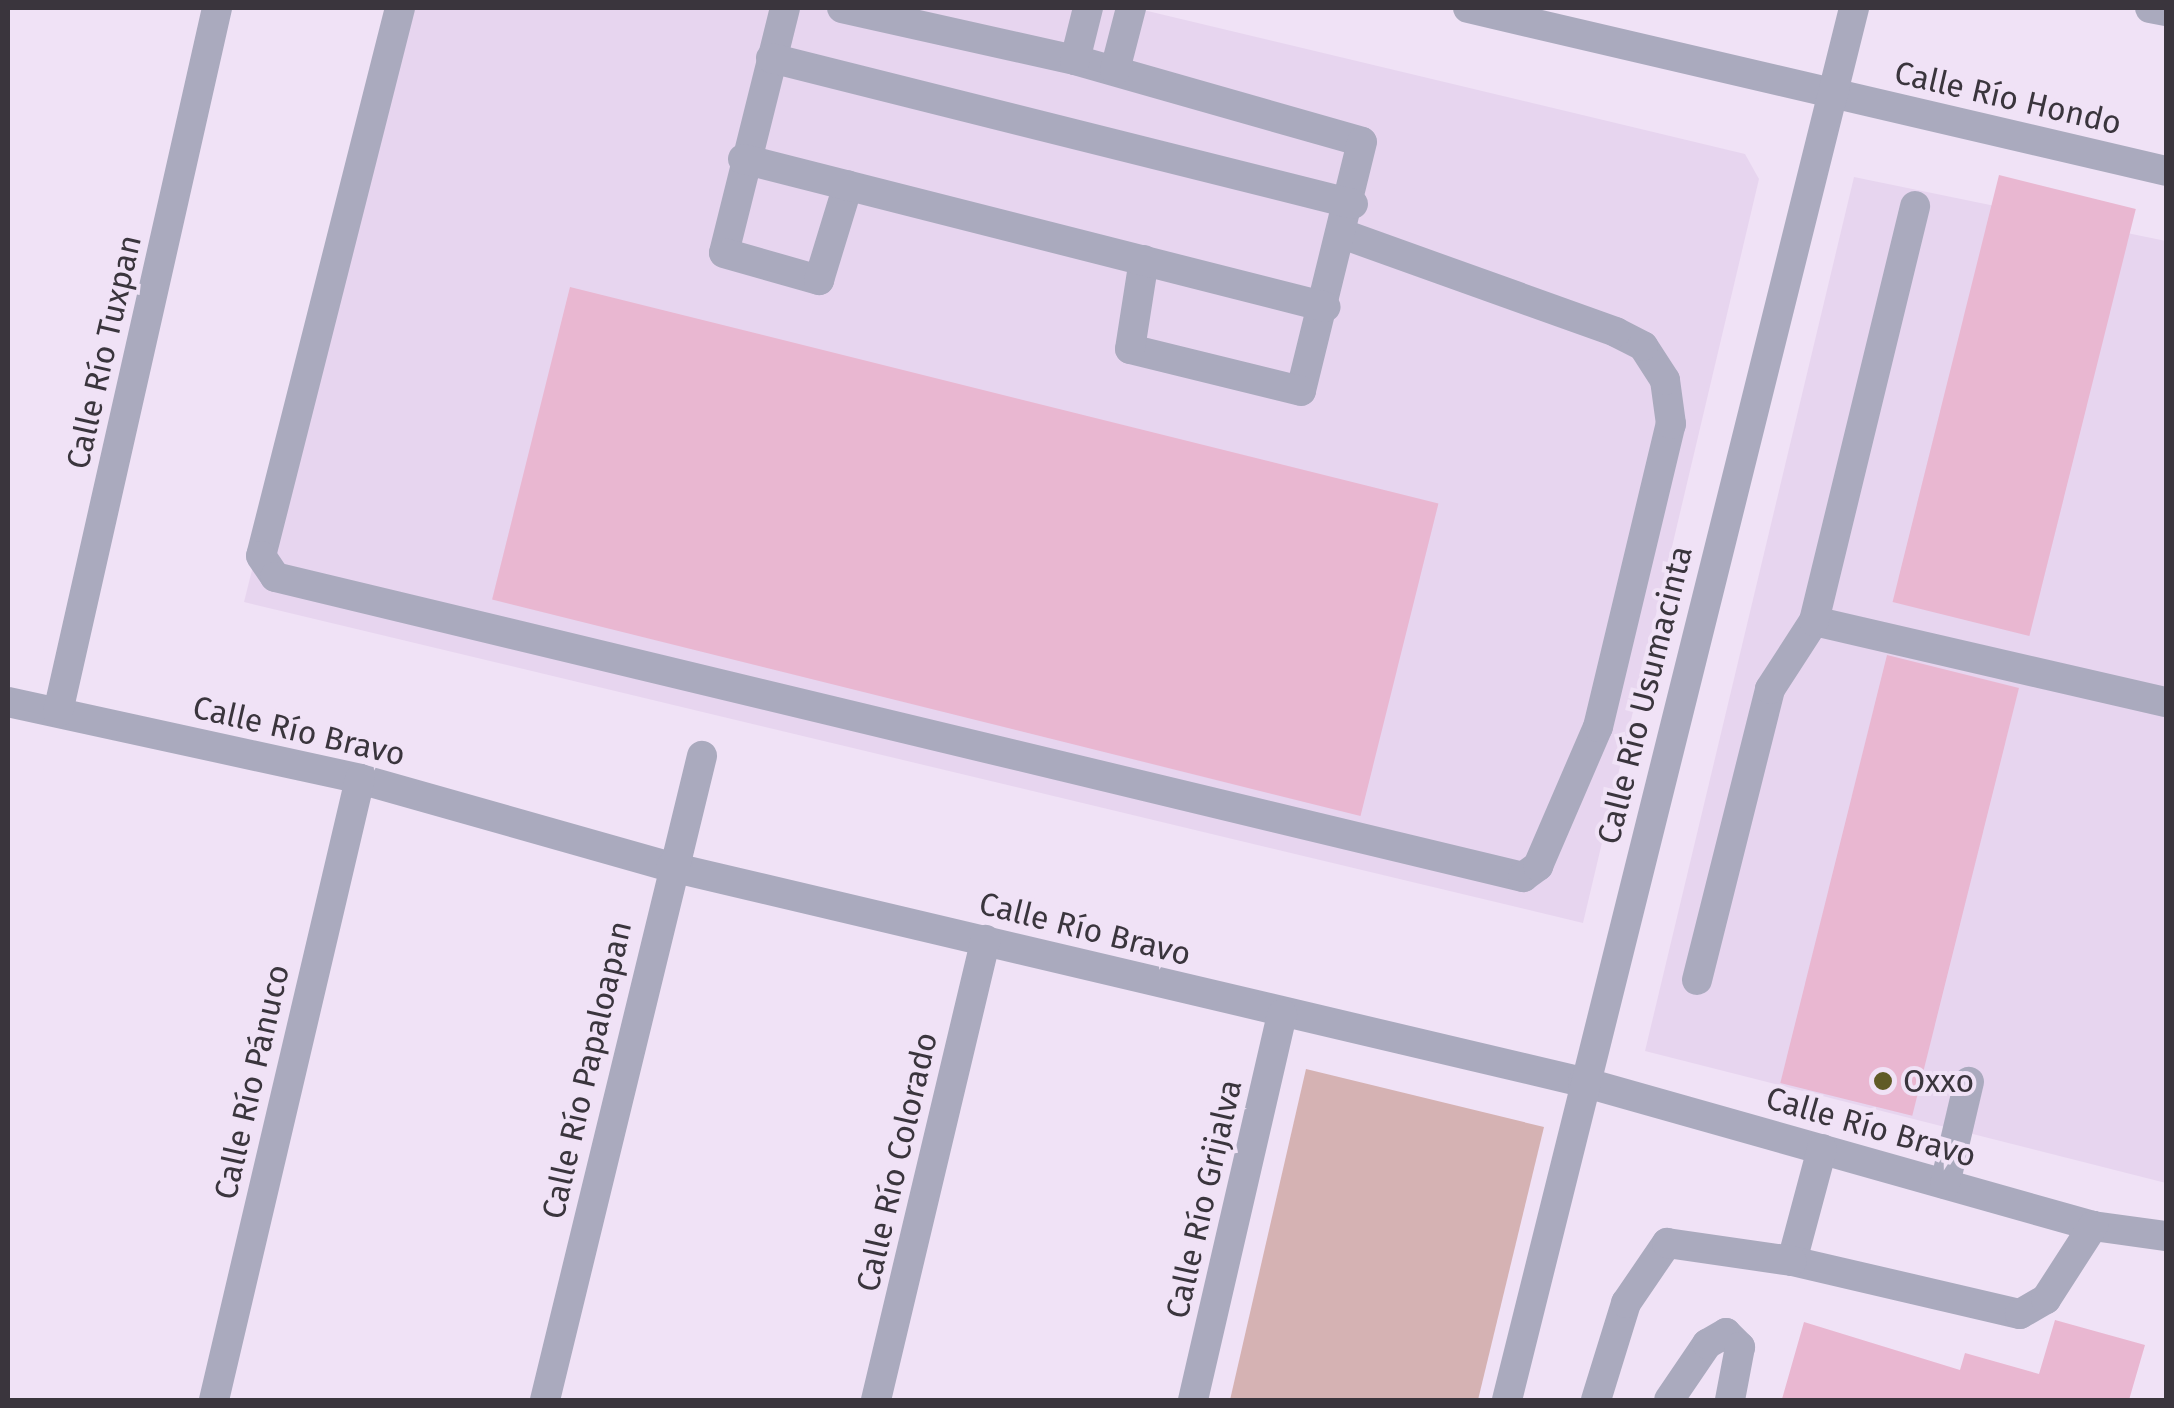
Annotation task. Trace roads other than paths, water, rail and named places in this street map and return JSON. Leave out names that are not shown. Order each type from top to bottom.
[{"type":"street","name":"Calle Río Tuxpan","points":[[58,712],[217,8]]},
{"type":"street","points":[[400,8],[261,556],[275,577],[1523,876],[1538,866],[1598,727],[1670,424],[1665,380],[1643,346],[1616,332],[1343,234]]},
{"type":"street","points":[[842,8],[1115,70],[1358,139],[1366,154],[1301,391],[1130,349],[1144,260]]},
{"type":"street","points":[[1076,60],[1088,8]]},
{"type":"street","points":[[1115,70],[1131,8]]},
{"type":"street","name":"Calle Río Hondo","points":[[1468,8],[2166,171]]},
{"type":"street","name":"Calle Río Usumacinta","points":[[1507,1400],[1583,1082],[1854,8]]},
{"type":"street","points":[[2150,8],[2166,11]]},
{"type":"street","points":[[774,10],[771,58],[724,253],[814,279],[848,185]]},
{"type":"street","points":[[771,58],[1353,204]]},
{"type":"street","points":[[744,159],[1326,308]]},
{"type":"street","points":[[1697,980],[1770,690],[1814,621],[1915,206]]},
{"type":"street","points":[[1814,621],[2166,702]]},
{"type":"street","name":"Calle Río Bravo","points":[[8,702],[360,779],[670,868],[1583,1082],[2094,1226],[2154,1236],[2166,1256]]},
{"type":"street","name":"Calle Río Papaloapan","points":[[545,1400],[670,868],[702,756]]},
{"type":"street","name":"Calle Río Pánuco","points":[[214,1400],[360,779]]},
{"type":"street","name":"Calle Río Colorado","points":[[876,1400],[986,940]]},
{"type":"street","name":"Calle Río Grijalva","points":[[1193,1400],[1282,1014]]},
{"type":"street","points":[[1945,1184],[1969,1082]]},
{"type":"street","points":[[1792,1261],[1822,1149]]},
{"type":"street","points":[[1596,1400],[1626,1303],[1667,1243],[1792,1261],[2020,1314],[2046,1299],[2094,1226]]},
{"type":"street","points":[[1669,1400],[1707,1344],[1726,1333],[1740,1347],[1730,1400]]},
{"type":"place","name":"Oxxo","points":[[1883,1081]]}]
